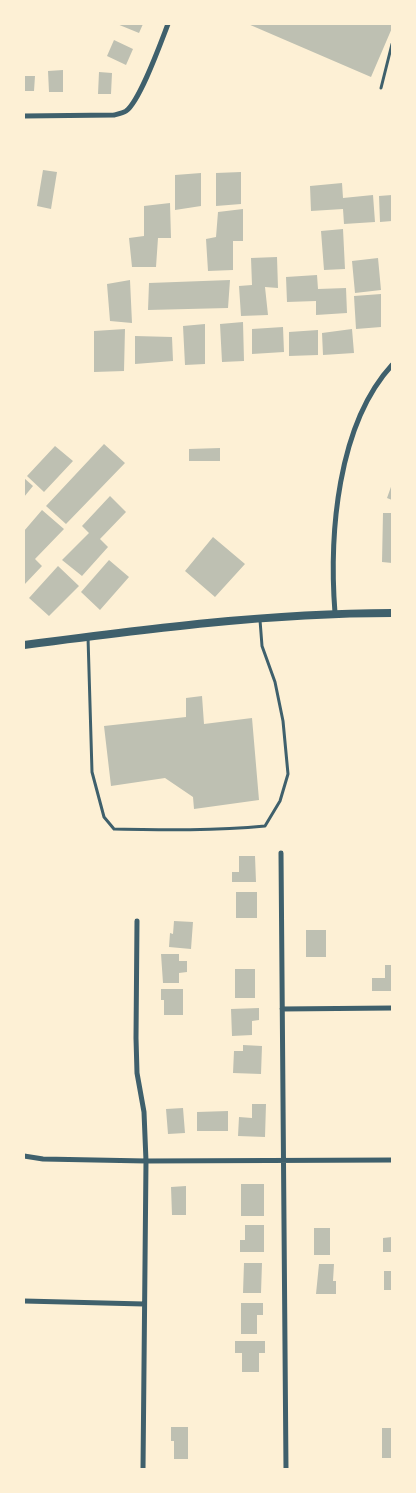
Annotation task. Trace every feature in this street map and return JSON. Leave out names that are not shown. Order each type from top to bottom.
[{"type":"street","points":[[24,116],[114,115],[125,112],[133,103],[168,24]]},
{"type":"street","points":[[335,613],[336,510],[345,461],[357,425],[371,394],[392,365]]},
{"type":"street","points":[[24,645],[260,618],[335,613],[392,613]]},
{"type":"street","points":[[281,853],[286,1469]]},
{"type":"street","points":[[137,921],[137,1073],[144,1112],[146,1161],[144,1469]]},
{"type":"street","points":[[282,1009],[392,1008]]},
{"type":"street","points":[[24,1156],[146,1161],[284,1162],[392,1160]]},
{"type":"street","points":[[24,1301],[144,1304]]},
{"type":"lane","points":[[381,88],[392,44]]},
{"type":"lane","points":[[88,637],[92,772],[104,817],[114,829],[243,829],[265,826],[280,802],[288,774],[283,722],[275,682],[262,646],[260,618]]},
{"type":"building","points":[[117,24],[143,24],[139,33]]},
{"type":"building","points":[[248,24],[392,24],[392,28],[371,77]]},
{"type":"building","points":[[114,40],[133,49],[126,65],[107,56]]},
{"type":"building","points":[[63,70],[63,92],[49,92],[48,71]]},
{"type":"building","points":[[99,72],[112,73],[111,94],[98,94]]},
{"type":"building","points":[[24,76],[35,76],[34,91],[24,91]]},
{"type":"building","points":[[43,170],[57,172],[51,209],[37,206]]},
{"type":"building","points":[[241,172],[241,204],[216,206],[216,173]]},
{"type":"building","points":[[201,173],[201,206],[175,210],[175,175]]},
{"type":"building","points":[[342,183],[343,198],[373,195],[375,222],[344,224],[343,209],[311,211],[310,186]]},
{"type":"building","points":[[392,195],[392,221],[380,222],[379,196]]},
{"type":"building","points":[[170,203],[171,238],[158,238],[156,267],[132,267],[129,238],[144,236],[144,206]]},
{"type":"building","points":[[243,209],[243,241],[233,241],[233,270],[208,271],[206,239],[216,237],[218,212]]},
{"type":"building","points":[[343,229],[345,269],[324,270],[321,231]]},
{"type":"building","points":[[277,257],[278,288],[265,287],[268,315],[241,316],[239,286],[252,285],[251,258]]},
{"type":"building","points":[[378,258],[381,290],[355,293],[352,261]]},
{"type":"building","points":[[317,275],[318,289],[346,288],[347,313],[316,315],[316,301],[287,302],[286,277]]},
{"type":"building","points":[[130,280],[132,323],[110,321],[107,284]]},
{"type":"building","points":[[230,280],[228,308],[148,310],[149,283]]},
{"type":"building","points":[[381,294],[381,327],[356,329],[354,296]]},
{"type":"building","points":[[243,322],[244,361],[222,362],[220,324]]},
{"type":"building","points":[[205,324],[205,364],[185,365],[183,326]]},
{"type":"building","points":[[283,327],[284,352],[252,354],[252,329]]},
{"type":"building","points":[[125,329],[124,371],[94,372],[94,331]]},
{"type":"building","points":[[352,329],[354,353],[323,355],[322,333]]},
{"type":"building","points":[[318,330],[318,355],[289,356],[289,332]]},
{"type":"building","points":[[135,336],[172,337],[173,361],[135,364]]},
{"type":"building","points":[[104,444],[125,463],[66,524],[46,506]]},
{"type":"building","points":[[55,446],[73,461],[44,492],[27,476]]},
{"type":"building","points":[[220,448],[220,461],[189,461],[189,449]]},
{"type":"building","points":[[24,478],[33,486],[24,497]]},
{"type":"building","points":[[392,484],[392,500],[387,498]]},
{"type":"building","points":[[110,496],[126,512],[100,539],[108,547],[82,576],[62,560],[89,533],[82,526]]},
{"type":"building","points":[[42,510],[64,529],[35,559],[42,566],[24,585],[24,531]]},
{"type":"building","points":[[383,513],[392,513],[392,563],[382,562]]},
{"type":"building","points":[[213,537],[245,564],[215,597],[185,571]]},
{"type":"building","points":[[109,560],[129,577],[100,610],[81,592]]},
{"type":"building","points":[[58,566],[79,586],[49,616],[29,598]]},
{"type":"building","points":[[202,696],[204,724],[252,718],[259,800],[194,809],[193,797],[165,778],[111,786],[104,726],[186,717],[186,698]]},
{"type":"building","points":[[239,856],[255,856],[256,882],[232,882],[232,872],[239,872]]},
{"type":"building","points":[[236,892],[257,892],[257,918],[236,918]]},
{"type":"building","points":[[174,921],[193,922],[191,949],[169,947],[170,933],[173,934]]},
{"type":"building","points":[[306,930],[326,930],[326,957],[306,957]]},
{"type":"building","points":[[161,954],[179,954],[179,961],[187,961],[187,972],[179,973],[179,983],[163,983]]},
{"type":"building","points":[[385,965],[392,965],[392,991],[372,991],[372,978],[385,978]]},
{"type":"building","points":[[235,969],[255,969],[255,998],[235,998]]},
{"type":"building","points":[[161,989],[183,989],[183,1015],[164,1015],[164,1000],[161,1000]]},
{"type":"building","points":[[259,1008],[259,1020],[252,1021],[252,1035],[232,1036],[231,1009]]},
{"type":"building","points":[[243,1045],[262,1046],[261,1074],[233,1073],[234,1051],[243,1051]]},
{"type":"building","points":[[252,1104],[266,1104],[265,1137],[238,1136],[239,1117],[252,1118]]},
{"type":"building","points":[[183,1108],[185,1133],[168,1134],[166,1109]]},
{"type":"building","points":[[228,1111],[228,1131],[197,1131],[197,1112]]},
{"type":"building","points":[[241,1184],[264,1184],[264,1216],[241,1216]]},
{"type":"building","points":[[186,1186],[186,1215],[172,1215],[171,1187]]},
{"type":"building","points":[[245,1225],[264,1225],[264,1252],[240,1252],[240,1240],[245,1240]]},
{"type":"building","points":[[314,1228],[330,1228],[330,1255],[314,1255]]},
{"type":"building","points":[[392,1237],[392,1252],[383,1252],[383,1238]]},
{"type":"building","points":[[244,1263],[262,1263],[261,1293],[243,1293]]},
{"type":"building","points":[[319,1264],[334,1264],[333,1281],[336,1281],[336,1294],[316,1294]]},
{"type":"building","points":[[384,1271],[392,1271],[392,1290],[384,1290]]},
{"type":"building","points":[[241,1303],[263,1303],[263,1315],[257,1315],[257,1334],[241,1334]]},
{"type":"building","points":[[235,1341],[265,1341],[265,1353],[259,1353],[259,1372],[242,1372],[242,1353],[235,1353]]},
{"type":"building","points":[[171,1427],[188,1427],[188,1459],[174,1459],[174,1441],[171,1441]]},
{"type":"building","points":[[382,1428],[392,1428],[392,1458],[382,1458]]}]
